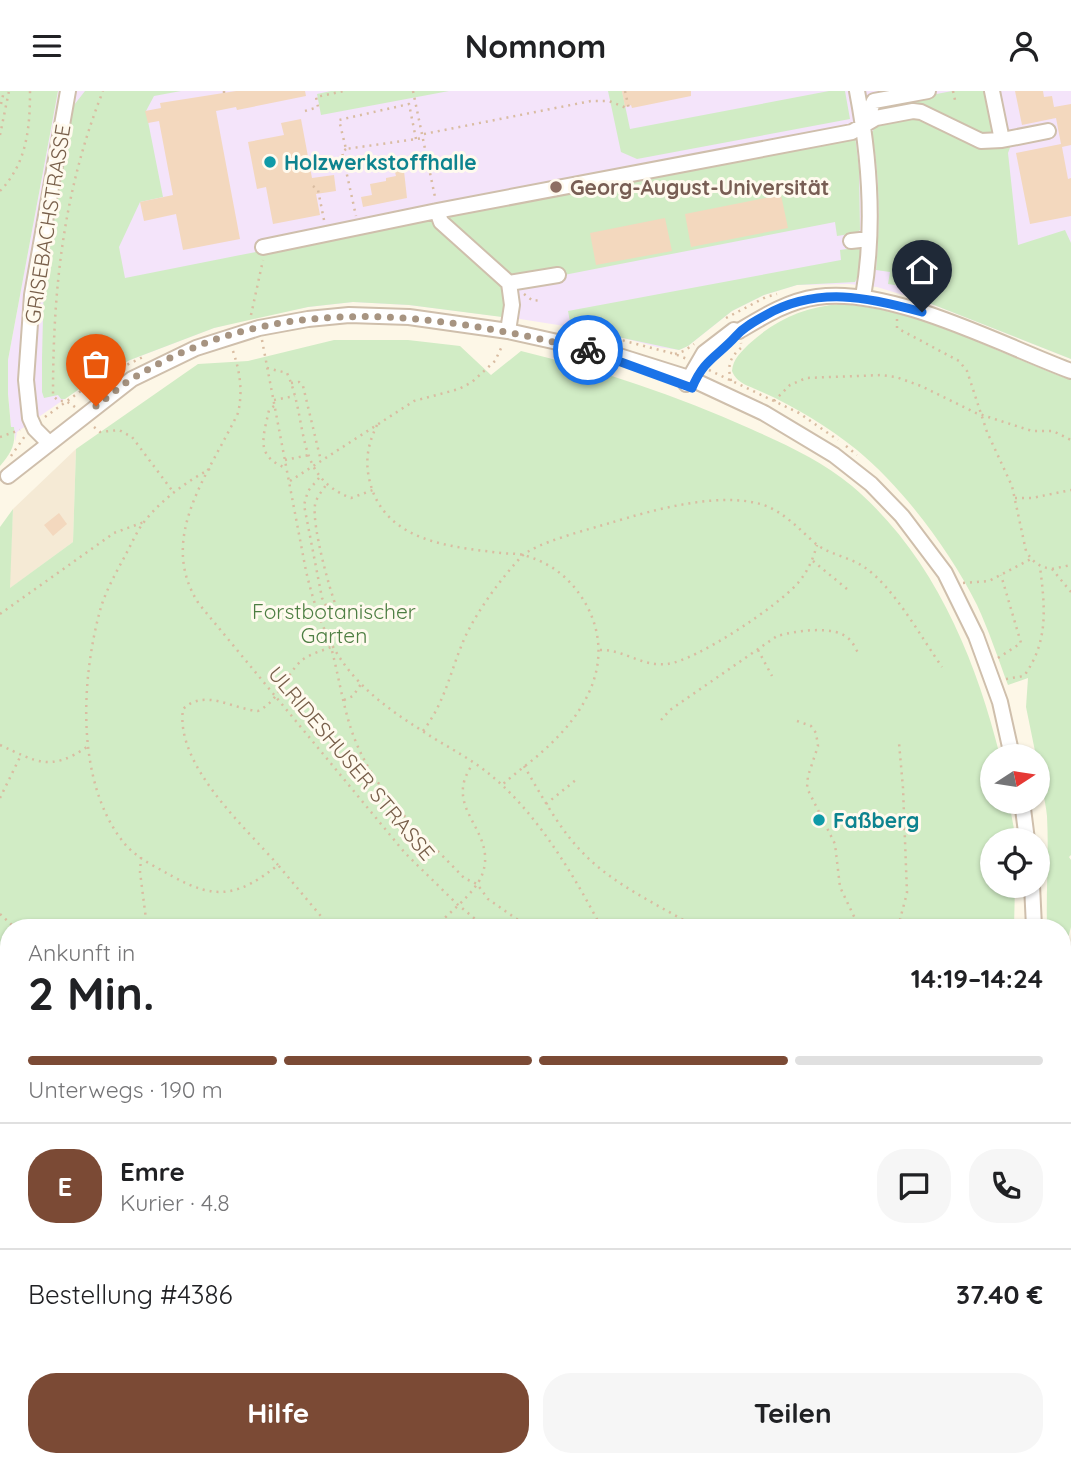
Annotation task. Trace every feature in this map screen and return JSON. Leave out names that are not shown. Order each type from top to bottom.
[{"type":"street","name":"GRISEBACHSTRASSE","points":[[33,425],[26,396],[32,295],[68,91]]},
{"type":"street","points":[[857,91],[869,172],[869,239],[863,297]]},
{"type":"street","points":[[864,125],[874,101],[928,91]]},
{"type":"street","points":[[992,91],[1002,140]]},
{"type":"street","points":[[264,252],[358,227],[852,132],[876,118],[916,111],[974,139],[1002,140],[1048,131]]},
{"type":"street","points":[[437,211],[441,222],[509,283],[512,305],[508,331]]},
{"type":"street","points":[[851,241],[869,239]]},
{"type":"street","points":[[509,283],[558,275]]},
{"type":"street","points":[[690,383],[710,358],[739,331],[792,302],[816,297],[863,297],[922,312],[1071,371]]},
{"type":"street","points":[[4,481],[47,440],[120,386],[169,360],[259,328],[349,315],[410,317],[508,331],[597,352],[690,383],[761,419],[786,427],[834,455],[871,484],[902,516],[945,573],[976,636],[1000,702],[1009,744]]},
{"type":"street","name":"GRISEBACHSTRASSE","points":[[28,358],[34,405],[47,440]]},
{"type":"street","points":[[33,425],[47,440]]},
{"type":"street","points":[[1033,898],[1034,919]]},
{"type":"path","points":[[4,91],[0,104],[7,103]]},
{"type":"path","points":[[0,135],[9,91]]},
{"type":"path","points":[[0,191],[13,177],[24,152],[30,117],[30,91]]},
{"type":"path","points":[[53,396],[53,346],[64,230],[85,137],[103,91]]},
{"type":"path","points":[[305,111],[318,107],[316,97],[344,91]]},
{"type":"path","points":[[413,91],[437,211]]},
{"type":"path","points":[[358,227],[342,152],[346,149],[415,139],[591,101],[608,101],[629,109],[625,91]]},
{"type":"path","points":[[953,91],[955,100]]},
{"type":"path","points":[[346,149],[340,120],[409,104],[415,139]]},
{"type":"path","points":[[414,129],[421,128]]},
{"type":"path","points":[[313,187],[318,190],[327,234]]},
{"type":"path","points":[[250,321],[264,252]]},
{"type":"path","points":[[897,314],[897,328],[959,361],[967,370],[987,432],[1015,498],[1023,541],[1031,559],[1040,567],[1052,569],[1071,565]]},
{"type":"path","points":[[289,481],[414,401],[459,389],[472,382],[495,361],[508,331]]},
{"type":"path","points":[[731,380],[728,366],[741,347],[739,331]]},
{"type":"path","points":[[260,335],[306,571],[319,619],[331,647],[358,749],[394,805],[464,878],[477,884],[488,899],[517,919]]},
{"type":"path","name":"ULRIDESHUSER STRASSE","points":[[228,337],[240,373],[241,401],[238,413],[186,522],[181,555],[185,580],[199,604],[405,853],[475,919]]},
{"type":"path","points":[[267,368],[287,373],[312,467],[326,485],[351,498],[373,491]]},
{"type":"path","points":[[774,401],[790,385],[806,378],[882,375],[907,381],[982,414],[1032,431],[1053,431],[1071,440]]},
{"type":"path","points":[[291,383],[299,382],[303,386],[321,461]]},
{"type":"path","points":[[274,400],[295,396]]},
{"type":"path","points":[[275,406],[269,410],[263,438],[266,454],[271,462],[286,468]]},
{"type":"path","points":[[299,413],[309,411]]},
{"type":"path","points":[[0,437],[33,425]]},
{"type":"path","points":[[9,460],[33,425]]},
{"type":"path","points":[[377,425],[370,441],[366,462],[373,491],[387,514],[404,529],[422,539],[448,546],[524,554],[560,571],[579,591],[596,625],[600,650],[598,668],[584,703],[558,737],[502,785]]},
{"type":"path","points":[[96,430],[118,431],[132,437],[174,493]]},
{"type":"path","points":[[305,437],[314,435]]},
{"type":"path","points":[[285,460],[309,455]]},
{"type":"path","points":[[210,468],[185,483],[144,522],[108,587],[96,627],[87,691],[88,747],[103,805],[124,843],[141,857],[189,885],[223,893],[251,885],[278,865]]},
{"type":"path","points":[[320,477],[308,491],[304,505],[322,598],[330,613]]},
{"type":"path","points":[[319,619],[337,609],[324,564],[315,505],[326,485]]},
{"type":"path","points":[[1015,498],[1032,498],[1071,490]]},
{"type":"path","points":[[422,731],[437,711],[477,615],[524,554],[571,534],[700,502],[732,500],[769,507],[802,529],[817,545],[862,565],[881,580],[942,667]]},
{"type":"path","points":[[0,614],[114,533],[144,522]]},
{"type":"path","points":[[600,650],[609,649],[654,664],[669,664],[700,652],[780,599],[797,584],[813,561],[817,545]]},
{"type":"path","points":[[960,583],[982,583],[1031,559]]},
{"type":"path","points":[[813,561],[847,589]]},
{"type":"path","points":[[1003,680],[1024,676],[1039,650],[1045,616],[1040,567]]},
{"type":"path","points":[[1052,569],[1071,592]]},
{"type":"path","points":[[995,660],[1021,643],[1001,575]]},
{"type":"path","points":[[661,719],[670,710],[778,636],[811,630],[837,632],[846,636],[859,654]]},
{"type":"path","points":[[323,919],[202,775],[187,747],[182,719],[183,709],[190,702],[199,699],[215,700],[258,711],[268,706],[276,697],[300,661],[331,647]]},
{"type":"path","points":[[331,647],[369,693],[422,731],[474,763],[502,785],[533,818],[596,919]]},
{"type":"path","points":[[758,650],[772,676]]},
{"type":"path","points":[[344,700],[353,696],[361,684]]},
{"type":"path","points":[[797,721],[811,726],[816,733],[818,746],[807,788],[835,844],[840,887],[855,919]]},
{"type":"path","points":[[899,743],[907,893],[900,919]]},
{"type":"path","points":[[0,745],[39,762],[50,763],[75,756],[88,747]]},
{"type":"path","points":[[0,798],[21,755]]},
{"type":"path","points":[[443,919],[477,884],[483,874],[484,851],[461,794],[463,781],[474,763]]},
{"type":"path","points":[[523,766],[546,804],[584,855],[604,872],[682,919]]},
{"type":"path","points":[[546,804],[577,779]]},
{"type":"path","points":[[141,857],[140,872],[146,919]]},
{"type":"shaded area","name":"Georg-August-Universität","points":[[58,91],[1071,91],[1071,359],[929,303],[877,287],[849,284],[797,285],[764,295],[732,311],[688,346],[679,350],[596,331],[520,319],[409,305],[353,302],[308,307],[214,328],[130,360],[95,378],[17,432],[15,442],[8,394],[8,360]]},
{"type":"shaded area","points":[[76,449],[73,542],[9,589],[13,509]]},
{"type":"green space","points":[[0,91],[58,91],[8,360],[8,394],[14,439],[10,453],[0,466]]},
{"type":"green space","points":[[85,91],[181,91],[154,96],[146,111],[163,197],[140,202],[119,247],[125,278],[431,217],[503,283],[506,313],[502,317],[409,305],[353,302],[308,307],[214,328],[130,360],[95,378],[65,399],[58,395],[44,398],[44,275],[74,105]]},
{"type":"green space","points":[[331,91],[449,91],[321,115],[317,94]]},
{"type":"green space","points":[[608,91],[622,91],[630,129],[829,91],[845,91],[850,119],[637,159],[621,152]]},
{"type":"green space","points":[[952,91],[986,91],[992,132],[983,135],[907,105],[906,100]]},
{"type":"green space","points":[[913,117],[971,145],[990,148],[1011,145],[1008,153],[1018,245],[1065,230],[1071,243],[1071,359],[929,303],[932,291],[888,284],[890,272],[876,270],[878,201],[872,132],[878,124]]},
{"type":"green space","points":[[855,136],[859,168],[860,230],[856,233],[837,236],[835,222],[564,275],[510,276],[446,219],[447,216]]},
{"type":"green space","points":[[840,250],[861,250],[859,274],[855,282],[797,285],[764,295],[732,311],[688,346],[679,350],[571,327],[568,311],[841,260]]},
{"type":"green space","points":[[840,304],[900,314],[958,334],[1071,380],[1071,919],[1047,919],[1047,898],[1050,898],[1050,828],[1047,828],[1047,814],[1050,814],[1050,744],[1034,744],[1026,707],[1028,678],[1008,685],[986,625],[966,584],[925,522],[892,483],[835,433],[787,404],[744,384],[732,371],[740,353],[749,344],[769,328],[802,312]]},
{"type":"green space","name":"Forstbotanischer Garten","points":[[334,340],[408,340],[460,346],[491,375],[521,351],[580,366],[666,394],[791,447],[841,477],[881,513],[906,543],[928,575],[964,645],[997,744],[980,744],[980,814],[1011,814],[1014,828],[980,828],[980,898],[1015,898],[1014,919],[0,919],[0,527],[13,509],[10,588],[73,542],[76,449],[198,364],[248,361]]},
{"type":"building","points":[[236,91],[305,91],[306,96],[237,110],[236,107],[216,111],[240,239],[183,250],[176,214],[144,221],[140,202],[173,195],[159,121],[148,123],[145,111],[161,108],[160,103]]},
{"type":"building","points":[[622,91],[691,91],[691,96],[632,108],[631,105],[625,107]]},
{"type":"building","points":[[1015,91],[1043,91],[1044,97],[1052,96],[1054,107],[1071,104],[1071,145],[1062,147],[1068,179],[1071,178],[1071,216],[1030,224],[1016,153],[1061,144],[1056,118],[1022,125]]},
{"type":"building","points":[[301,119],[312,178],[334,175],[336,191],[316,194],[320,215],[273,224],[266,187],[257,189],[248,142],[284,135],[281,123]]},
{"type":"building","points":[[403,162],[407,198],[363,207],[361,197],[372,195],[370,184],[396,176],[393,164]]},
{"type":"building","points":[[781,195],[788,228],[691,247],[685,214]]},
{"type":"building","points":[[665,218],[672,251],[596,265],[590,233]]},
{"type":"building","points":[[59,513],[67,524],[53,536],[44,525]]},
{"type":"way so far","points":[[96,406],[132,379],[196,348],[259,328],[308,319],[349,315],[410,317],[508,331],[588,350]]},
{"type":"place","name":"Holzwerkstoffhalle","points":[[270,162]]},
{"type":"place","name":"Georg-August-Universität","points":[[556,187]]},
{"type":"place","name":"Faßberg","points":[[819,820]]},
{"type":"route","points":[[588,350],[692,388],[702,367],[739,331],[792,302],[840,295],[863,297],[922,312]]}]
